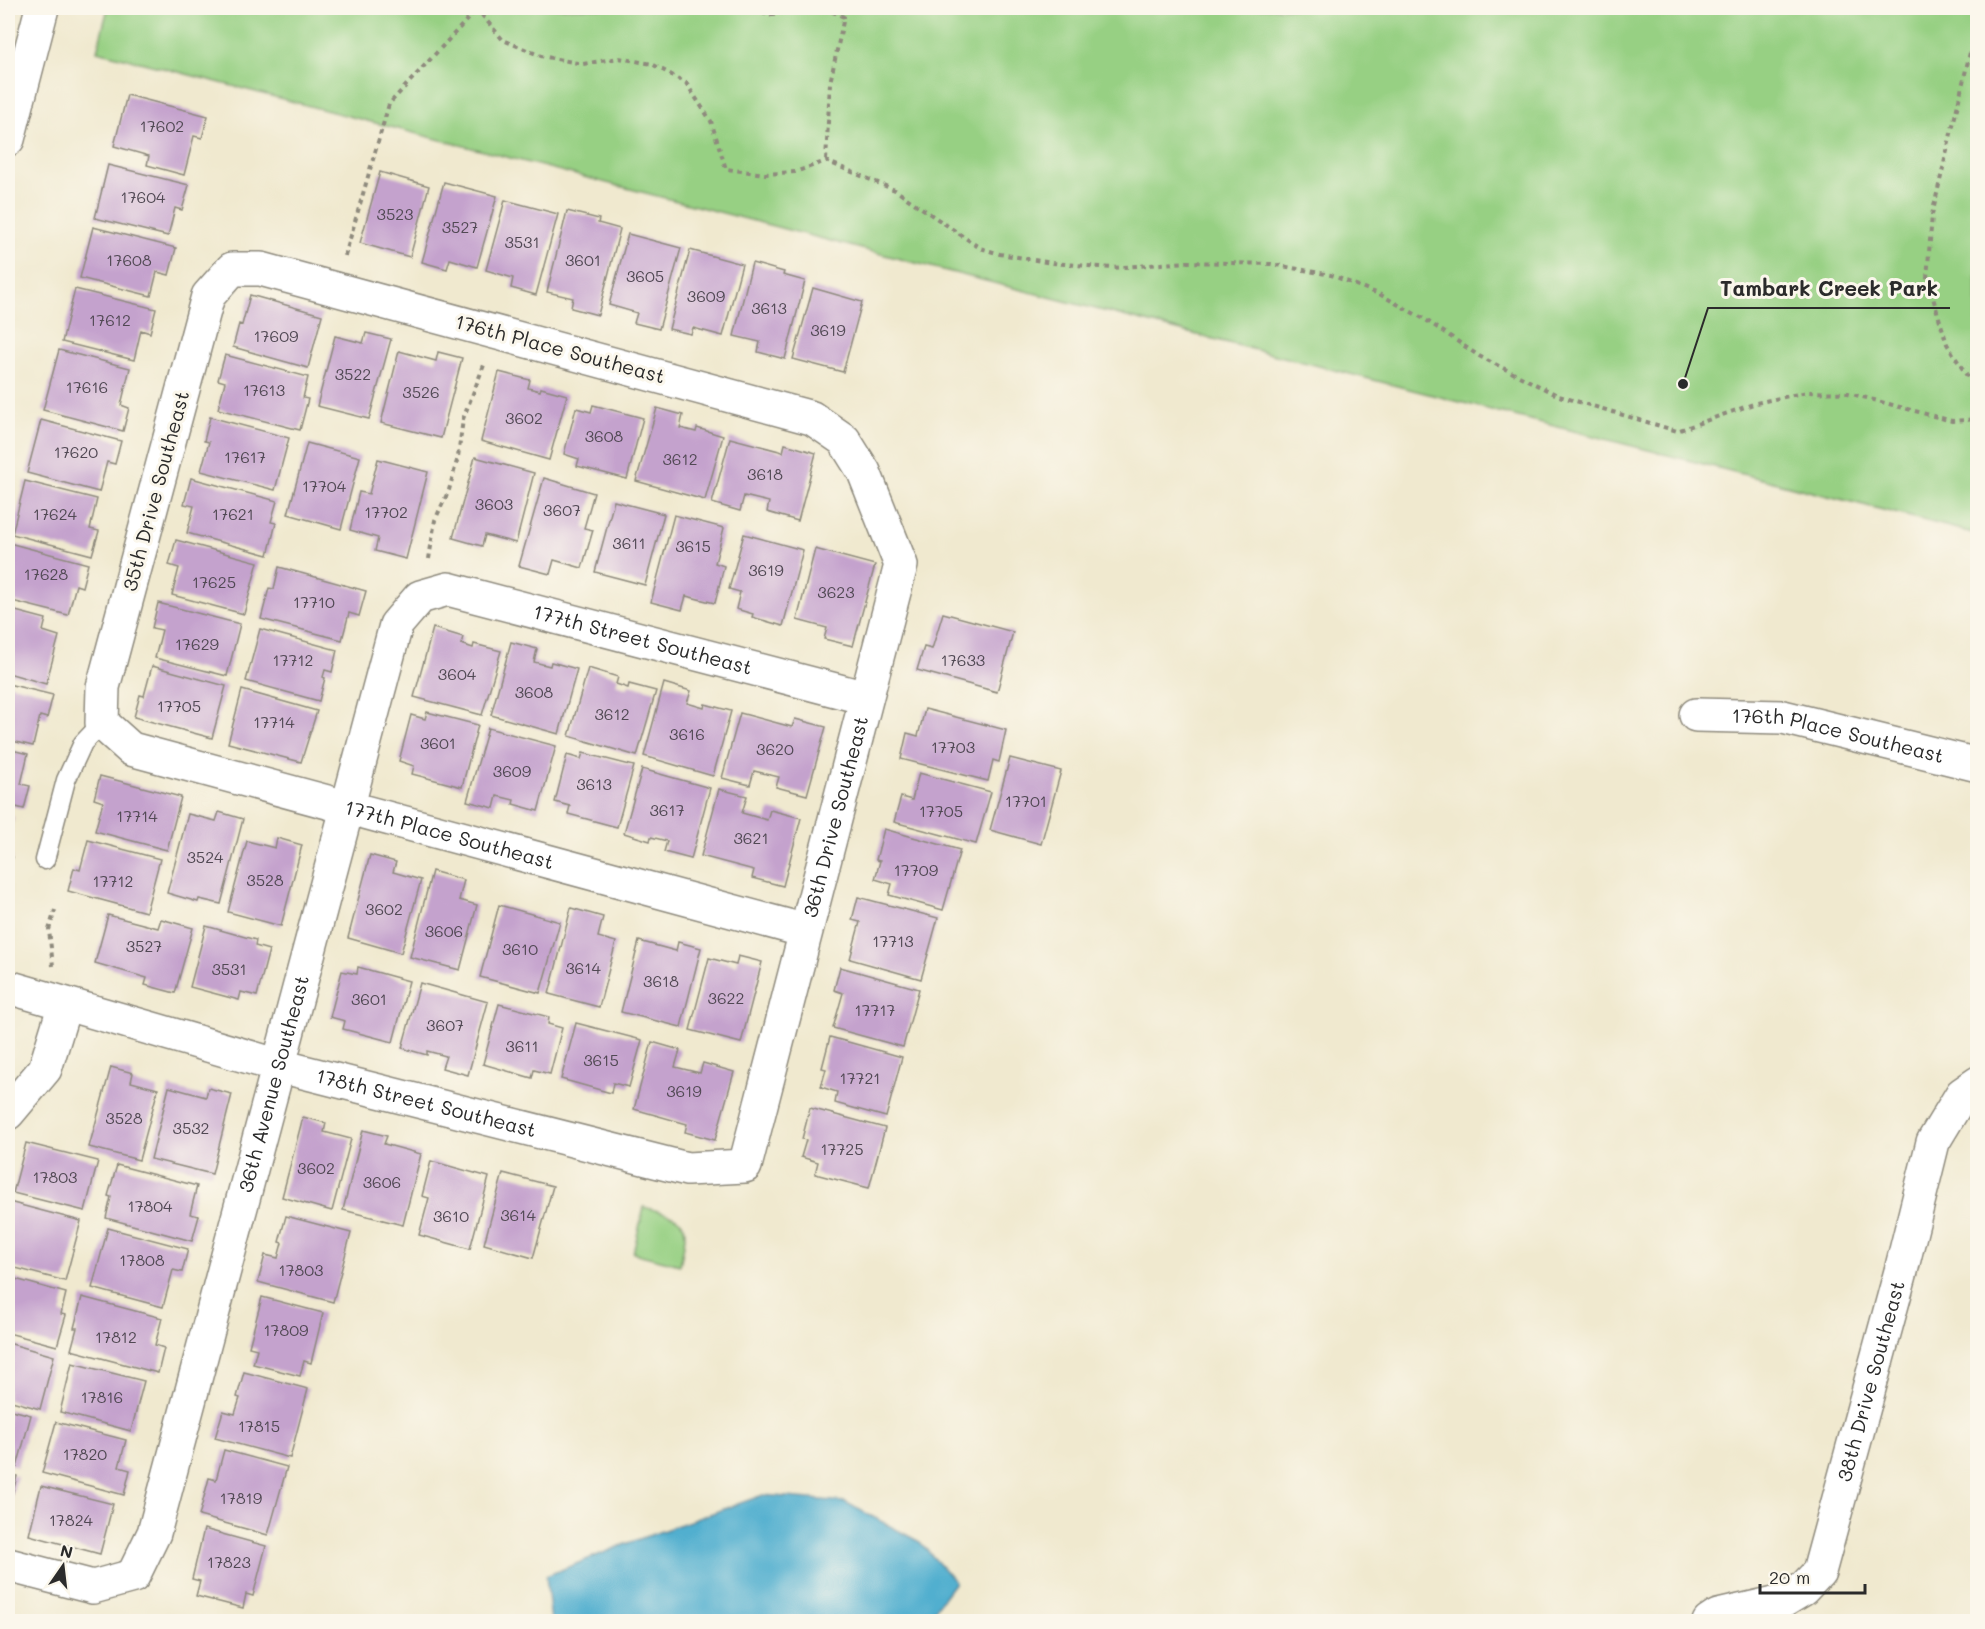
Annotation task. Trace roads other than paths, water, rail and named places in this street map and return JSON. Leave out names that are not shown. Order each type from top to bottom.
[{"type":"street","points":[[8,139],[42,8]]},
{"type":"street","name":"176th Place Southeast","points":[[232,269],[261,269],[335,288],[812,418],[844,440],[864,472]]},
{"type":"street","name":"35th Drive Southeast","points":[[102,723],[103,687],[208,296],[232,269]]},
{"type":"street","name":"36th Drive Southeast","points":[[745,1166],[901,565],[864,472]]},
{"type":"street","name":"177th Street Southeast","points":[[420,597],[448,589],[866,698]]},
{"type":"street","name":"36th Avenue Southeast","points":[[8,1565],[93,1587],[133,1576],[154,1533],[396,625],[420,597]]},
{"type":"street","name":"176th Place Southeast","points":[[1696,715],[1784,717],[1977,765]]},
{"type":"street","name":"177th Place Southeast","points":[[102,723],[131,749],[806,931]]},
{"type":"street","name":"178th Street Southeast","points":[[8,987],[280,1066],[687,1169],[745,1166]]},
{"type":"street","points":[[8,1113],[45,1070],[65,1004]]},
{"type":"street","name":"38th Drive Southeast","points":[[1709,1622],[1718,1616],[1783,1601],[1803,1589],[1819,1572],[1901,1271],[1933,1142],[1962,1094],[1977,1083]]},
{"type":"lane","points":[[45,860],[66,780],[83,743],[102,723]]},
{"type":"water","points":[[763,1495],[845,1502],[920,1542],[955,1582],[926,1621],[551,1621],[546,1576],[628,1543]]},
{"type":"place","name":"Tambark Creek Park","points":[[1683,384]]}]
